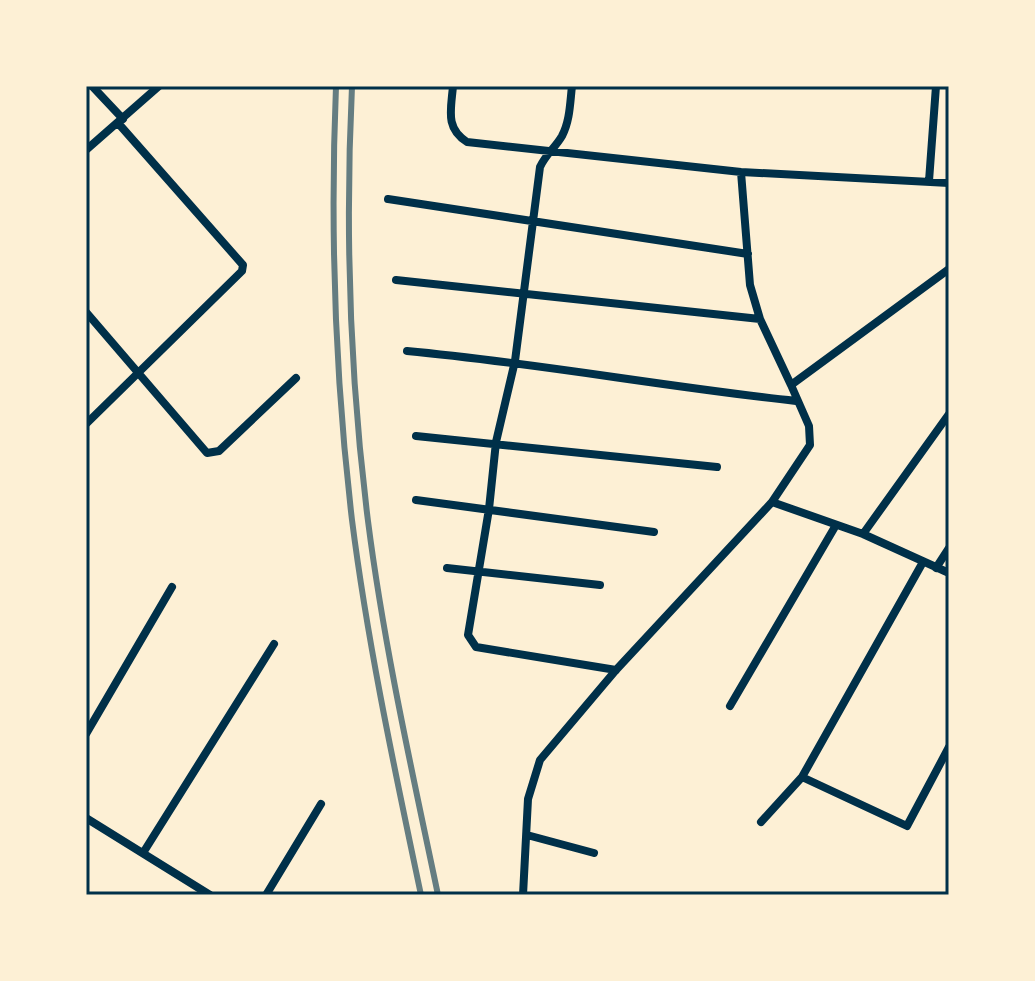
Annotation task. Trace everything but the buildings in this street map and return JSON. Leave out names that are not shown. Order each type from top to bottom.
[{"type":"street","points":[[87,422],[137,370],[238,279],[243,265],[92,86]]},
{"type":"street","points":[[86,150],[159,86]]},
{"type":"street","points":[[453,86],[450,125],[456,135],[467,142],[741,172],[949,183]]},
{"type":"street","points":[[572,86],[568,124],[560,140],[547,151],[540,167],[530,222],[515,361],[496,442],[489,509],[468,635],[470,644],[616,670]]},
{"type":"street","points":[[929,181],[936,86]]},
{"type":"street","points":[[523,895],[531,780],[540,760],[616,670],[772,502],[810,445],[809,426],[760,319],[750,285],[741,172]]},
{"type":"street","points":[[388,199],[748,254]]},
{"type":"street","points":[[791,385],[949,269]]},
{"type":"street","points":[[396,280],[760,319]]},
{"type":"street","points":[[86,312],[207,453],[219,451],[296,378]]},
{"type":"street","points":[[407,351],[515,361],[705,391],[796,401]]},
{"type":"street","points":[[863,534],[949,414]]},
{"type":"street","points":[[416,436],[717,467]]},
{"type":"street","points":[[416,500],[654,532]]},
{"type":"street","points":[[772,502],[863,534],[949,573]]},
{"type":"street","points":[[730,706],[836,525]]},
{"type":"street","points":[[936,568],[949,548]]},
{"type":"street","points":[[761,822],[802,777],[923,562]]},
{"type":"street","points":[[447,568],[600,585]]},
{"type":"street","points":[[86,734],[172,587]]},
{"type":"street","points":[[143,853],[274,644]]},
{"type":"street","points":[[802,777],[907,826],[949,749]]},
{"type":"street","points":[[266,895],[321,804]]},
{"type":"street","points":[[86,818],[210,895]]},
{"type":"street","points":[[527,835],[594,853]]},
{"type":"railway","points":[[336,86],[335,303],[346,466],[358,567],[374,661],[421,895]]},
{"type":"railway","points":[[352,86],[349,195],[351,304],[362,467],[390,662],[438,895]]}]
